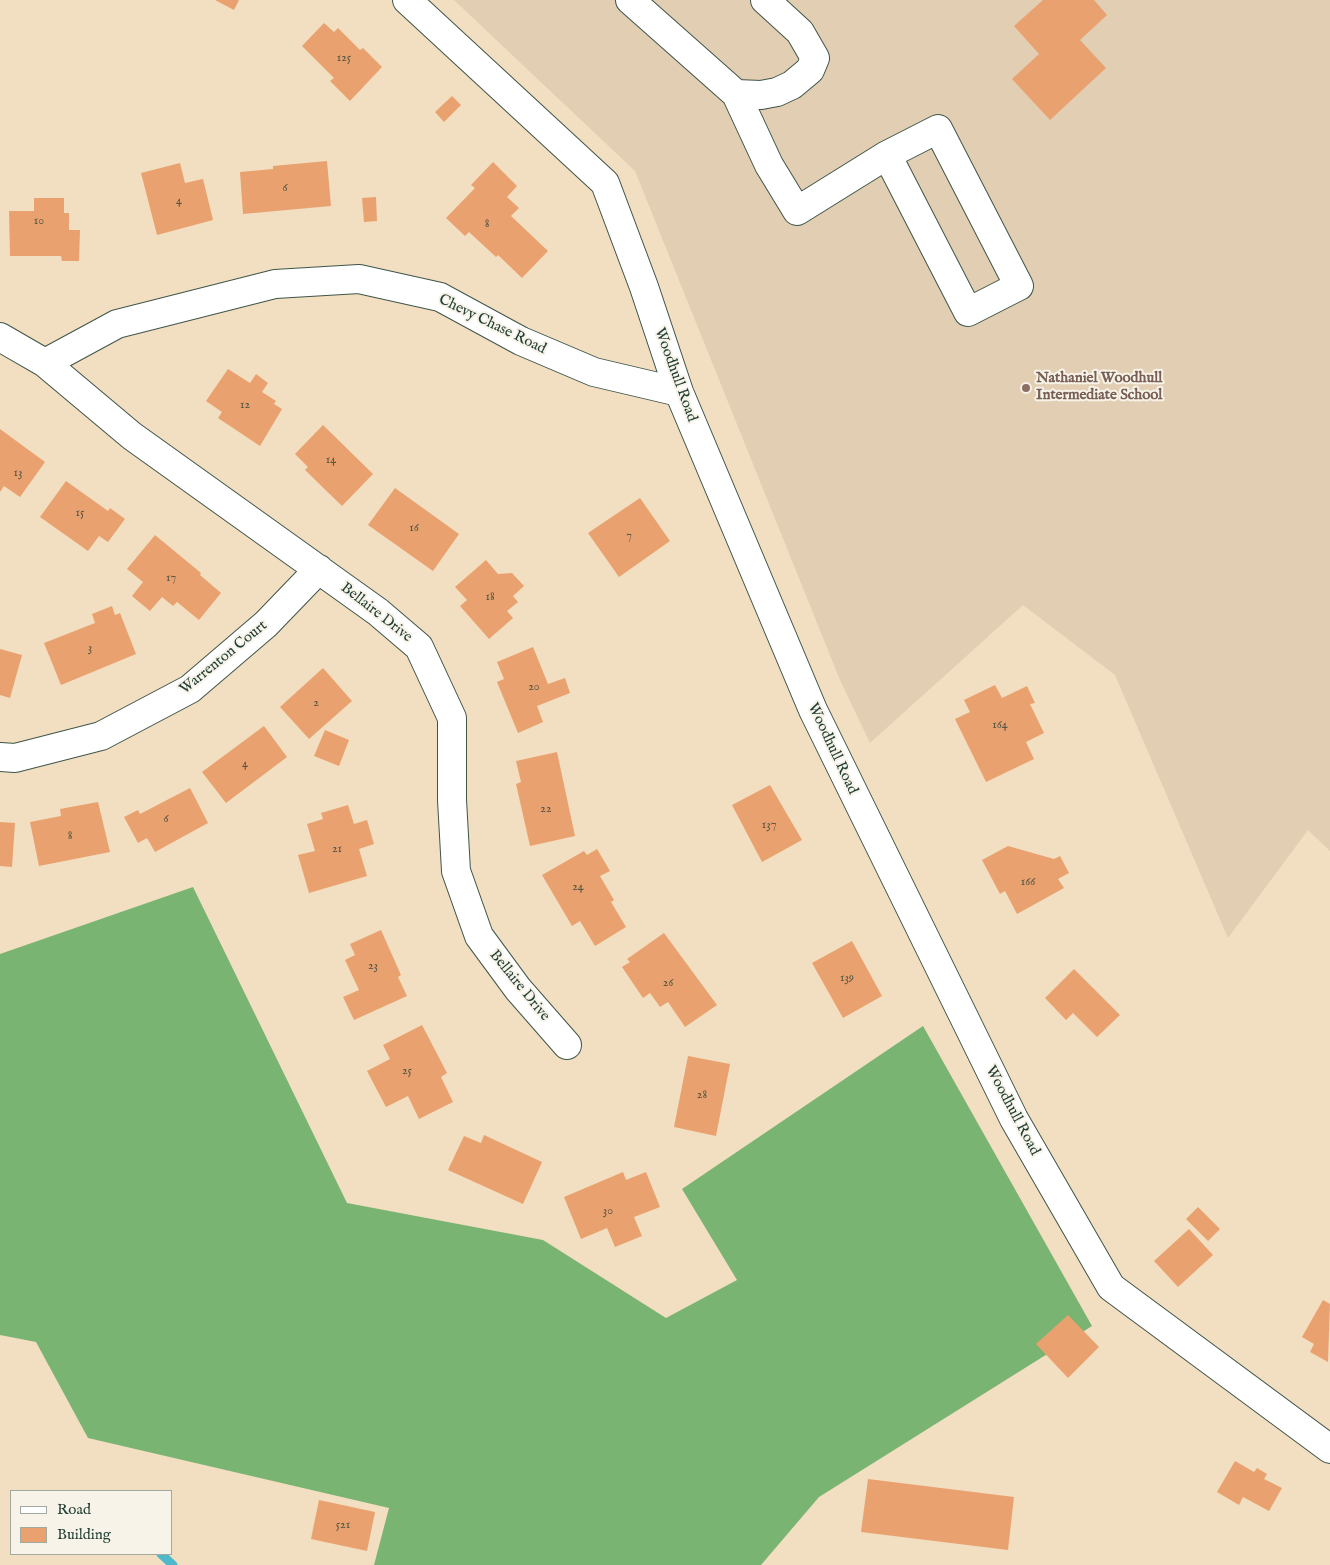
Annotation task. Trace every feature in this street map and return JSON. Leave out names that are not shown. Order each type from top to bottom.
[{"type":"street","name":"Woodhull Road","points":[[407,0],[604,182],[644,286],[679,392],[813,710],[1014,1119],[1111,1287],[1327,1440]]},
{"type":"street","points":[[630,0],[736,94],[769,165],[797,211],[887,155],[938,129],[1019,286],[968,312],[887,155]]},
{"type":"street","points":[[736,94],[761,95],[777,92],[802,79],[810,70],[814,58],[800,32],[765,0]]},
{"type":"street","name":"Chevy Chase Road","points":[[45,363],[117,324],[275,284],[359,279],[440,297],[522,341],[594,372],[679,392]]},
{"type":"street","name":"Bellaire Drive","points":[[0,337],[45,363],[132,436],[378,612],[419,647],[452,718],[452,800],[456,871],[479,936],[518,989],[568,1045]]},
{"type":"street","name":"Warrenton Court","points":[[0,757],[15,758],[101,736],[190,689],[266,624],[319,569]]},
{"type":"shaded area","name":"Nathaniel Woodhull Intermediate School","points":[[454,0],[1330,0],[1330,851],[1308,830],[1228,938],[1115,675],[1023,605],[870,743],[840,680],[635,171]]},
{"type":"green space","points":[[193,887],[347,1203],[543,1240],[666,1318],[737,1280],[682,1189],[923,1026],[1092,1326],[819,1497],[761,1565],[374,1565],[389,1508],[88,1438],[36,1342],[0,1335],[0,954]]},
{"type":"building","points":[[215,0],[239,0],[234,10]]},
{"type":"building","points":[[1043,0],[1094,0],[1107,15],[1080,40],[1106,68],[1050,120],[1012,79],[1039,54],[1014,26]]},
{"type":"building","points":[[324,23],[334,32],[338,28],[360,50],[363,48],[382,67],[350,101],[330,81],[334,78],[302,46]]},
{"type":"building","points":[[452,96],[461,105],[444,122],[435,112]]},
{"type":"building","points":[[327,161],[331,206],[243,214],[240,172],[273,169],[273,166]]},
{"type":"building","points":[[493,162],[517,186],[507,197],[519,208],[511,216],[548,251],[522,278],[498,255],[496,257],[469,232],[465,236],[446,218],[475,188],[471,185]]},
{"type":"building","points":[[180,163],[185,183],[203,179],[213,220],[157,235],[141,173]]},
{"type":"building","points":[[376,197],[377,221],[364,222],[362,198]]},
{"type":"building","points":[[34,198],[64,198],[64,213],[69,213],[69,230],[80,230],[79,261],[62,261],[61,256],[10,256],[9,211],[34,211]]},
{"type":"building","points":[[228,369],[250,383],[256,374],[268,383],[262,392],[276,401],[274,404],[282,409],[260,446],[218,418],[222,412],[206,401]]},
{"type":"building","points":[[323,425],[373,474],[342,506],[305,470],[308,467],[295,454]]},
{"type":"building","points":[[0,429],[45,462],[20,497],[4,486],[0,492]]},
{"type":"building","points":[[66,481],[108,511],[110,508],[125,519],[108,542],[99,536],[88,551],[40,517]]},
{"type":"building","points":[[395,488],[459,534],[433,571],[368,525]]},
{"type":"building","points":[[640,498],[670,541],[619,577],[588,533]]},
{"type":"building","points":[[155,535],[201,573],[200,575],[221,593],[199,620],[177,602],[173,606],[162,597],[150,611],[132,596],[143,582],[127,569]]},
{"type":"building","points":[[486,560],[498,574],[512,573],[524,586],[513,596],[518,602],[507,611],[513,618],[489,639],[460,606],[467,600],[455,587]]},
{"type":"building","points":[[112,606],[115,615],[120,613],[136,654],[61,685],[44,643],[95,623],[92,614]]},
{"type":"building","points":[[533,647],[548,684],[565,678],[570,693],[537,706],[543,722],[518,733],[497,682],[504,679],[497,662]]},
{"type":"building","points":[[0,649],[22,655],[10,698],[0,695]]},
{"type":"building","points":[[323,668],[352,701],[309,739],[280,707]]},
{"type":"building","points":[[995,685],[1002,698],[1027,686],[1035,703],[1030,704],[1044,733],[1026,742],[1034,759],[986,782],[955,719],[970,712],[964,700]]},
{"type":"building","points":[[264,726],[287,757],[226,803],[202,772]]},
{"type":"building","points":[[325,730],[349,740],[339,766],[314,756]]},
{"type":"building","points":[[557,752],[575,836],[530,846],[516,784],[521,782],[516,761]]},
{"type":"building","points":[[770,785],[802,840],[762,862],[732,805]]},
{"type":"building","points":[[190,788],[208,823],[155,852],[147,838],[138,843],[124,817],[138,810],[140,814]]},
{"type":"building","points":[[98,802],[110,852],[39,866],[30,822],[61,816],[60,809]]},
{"type":"building","points":[[348,805],[354,824],[367,820],[374,844],[359,849],[367,876],[309,893],[298,855],[315,851],[307,824],[323,819],[321,813]]},
{"type":"building","points":[[0,822],[15,823],[12,867],[0,866]]},
{"type":"building","points":[[1008,846],[1054,859],[1060,856],[1069,873],[1058,879],[1064,888],[1017,914],[1005,891],[1000,894],[982,860]]},
{"type":"building","points":[[597,849],[610,871],[600,876],[614,900],[611,902],[626,927],[595,946],[580,921],[572,926],[542,875],[584,851],[587,855]]},
{"type":"building","points":[[381,930],[401,975],[398,977],[407,996],[354,1020],[343,997],[359,990],[345,960],[355,955],[350,944]]},
{"type":"building","points":[[664,933],[717,1005],[685,1027],[668,1002],[660,1007],[650,993],[643,998],[622,967],[630,962],[627,959]]},
{"type":"building","points":[[852,941],[882,996],[843,1018],[812,963]]},
{"type":"building","points":[[1074,969],[1120,1015],[1097,1037],[1073,1013],[1066,1020],[1045,998]]},
{"type":"building","points":[[422,1025],[447,1073],[441,1077],[453,1102],[419,1119],[408,1096],[386,1107],[367,1071],[390,1059],[383,1045]]},
{"type":"building","points":[[688,1056],[730,1064],[716,1136],[674,1127]]},
{"type":"building","points":[[484,1135],[542,1162],[523,1204],[448,1170],[464,1136],[481,1143]]},
{"type":"building","points":[[623,1172],[626,1180],[646,1172],[660,1207],[634,1217],[642,1236],[615,1247],[607,1228],[581,1239],[564,1197]]},
{"type":"building","points":[[1198,1207],[1220,1229],[1208,1241],[1186,1219]]},
{"type":"building","points":[[1189,1229],[1213,1255],[1178,1287],[1154,1261]]},
{"type":"building","points":[[1323,1300],[1330,1304],[1328,1362],[1310,1352],[1314,1344],[1302,1337]]},
{"type":"building","points":[[1068,1315],[1099,1347],[1068,1378],[1036,1344]]},
{"type":"building","points":[[1235,1461],[1254,1472],[1257,1468],[1267,1474],[1264,1479],[1282,1488],[1269,1511],[1243,1497],[1239,1505],[1217,1492]]},
{"type":"building","points":[[868,1479],[1014,1497],[1008,1550],[861,1532]]},
{"type":"building","points":[[319,1500],[375,1512],[367,1551],[311,1539]]},
{"type":"waterway","points":[[162,1555],[173,1565]]},
{"type":"place","name":"Nathaniel Woodhull Intermediate School","points":[[1026,388]]}]
